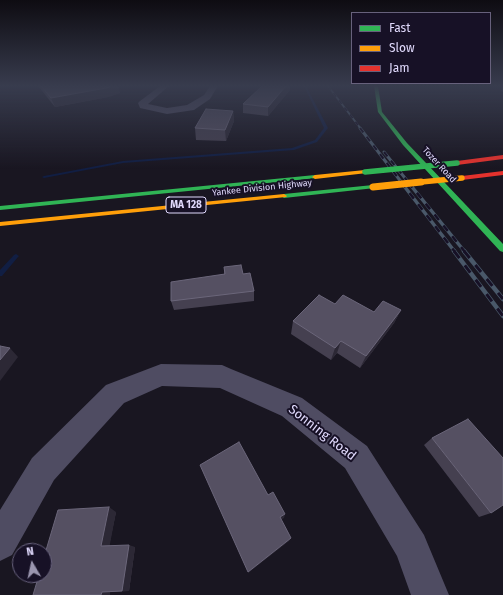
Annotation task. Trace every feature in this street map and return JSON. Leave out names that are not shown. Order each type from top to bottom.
[{"type":"main road","name":"Tozer Road","points":[[381,114],[405,144],[491,238],[503,249]]},
{"type":"main road","name":"Yankee Division Highway","points":[[0,208],[503,158]]},
{"type":"main road","name":"Yankee Division Highway","points":[[0,224],[503,174]]},
{"type":"street","name":"Sonning Road","points":[[0,543],[43,469],[115,394],[161,375],[222,377],[292,407],[356,457],[412,547],[430,595]]},
{"type":"building","points":[[203,114],[232,114],[225,130],[195,128]]},
{"type":"building","points":[[241,265],[243,274],[250,273],[254,291],[171,301],[171,282],[225,274],[224,267]]},
{"type":"building","points":[[319,295],[335,304],[343,295],[374,312],[383,301],[401,310],[366,356],[341,341],[335,348],[293,321]]},
{"type":"building","points":[[0,346],[10,348],[0,360]]},
{"type":"building","points":[[468,419],[503,458],[503,505],[491,513],[432,438]]},
{"type":"building","points":[[239,442],[268,495],[273,492],[285,514],[280,517],[291,538],[248,572],[200,465]]},
{"type":"building","points":[[109,507],[101,546],[129,545],[122,591],[102,592],[101,595],[33,595],[37,583],[52,583],[52,543],[48,543],[58,510]]},
{"type":"waterway","points":[[44,177],[123,162],[293,149],[316,141],[326,128],[319,114]]},
{"type":"waterway","points":[[0,274],[16,256]]},
{"type":"railway","points":[[349,114],[361,129]]},
{"type":"railway","points":[[360,128],[402,183]]},
{"type":"railway","points":[[384,152],[409,183]]},
{"type":"railway","points":[[401,182],[455,252]]},
{"type":"railway","points":[[408,182],[465,252]]},
{"type":"railway","points":[[454,251],[503,316]]},
{"type":"railway","points":[[464,251],[503,299]]},
{"type":"traffic: fast","points":[[381,114],[405,144],[503,249]]},
{"type":"traffic: fast","points":[[365,172],[457,163]]},
{"type":"traffic: fast","points":[[0,208],[315,177]]},
{"type":"traffic: fast","points":[[284,196],[373,187]]},
{"type":"traffic: slow","points":[[315,177],[365,172]]},
{"type":"traffic: slow","points":[[373,187],[462,178]]},
{"type":"traffic: slow","points":[[0,224],[284,196]]},
{"type":"traffic: jam","points":[[457,163],[503,157]]},
{"type":"traffic: jam","points":[[462,178],[503,173]]}]
